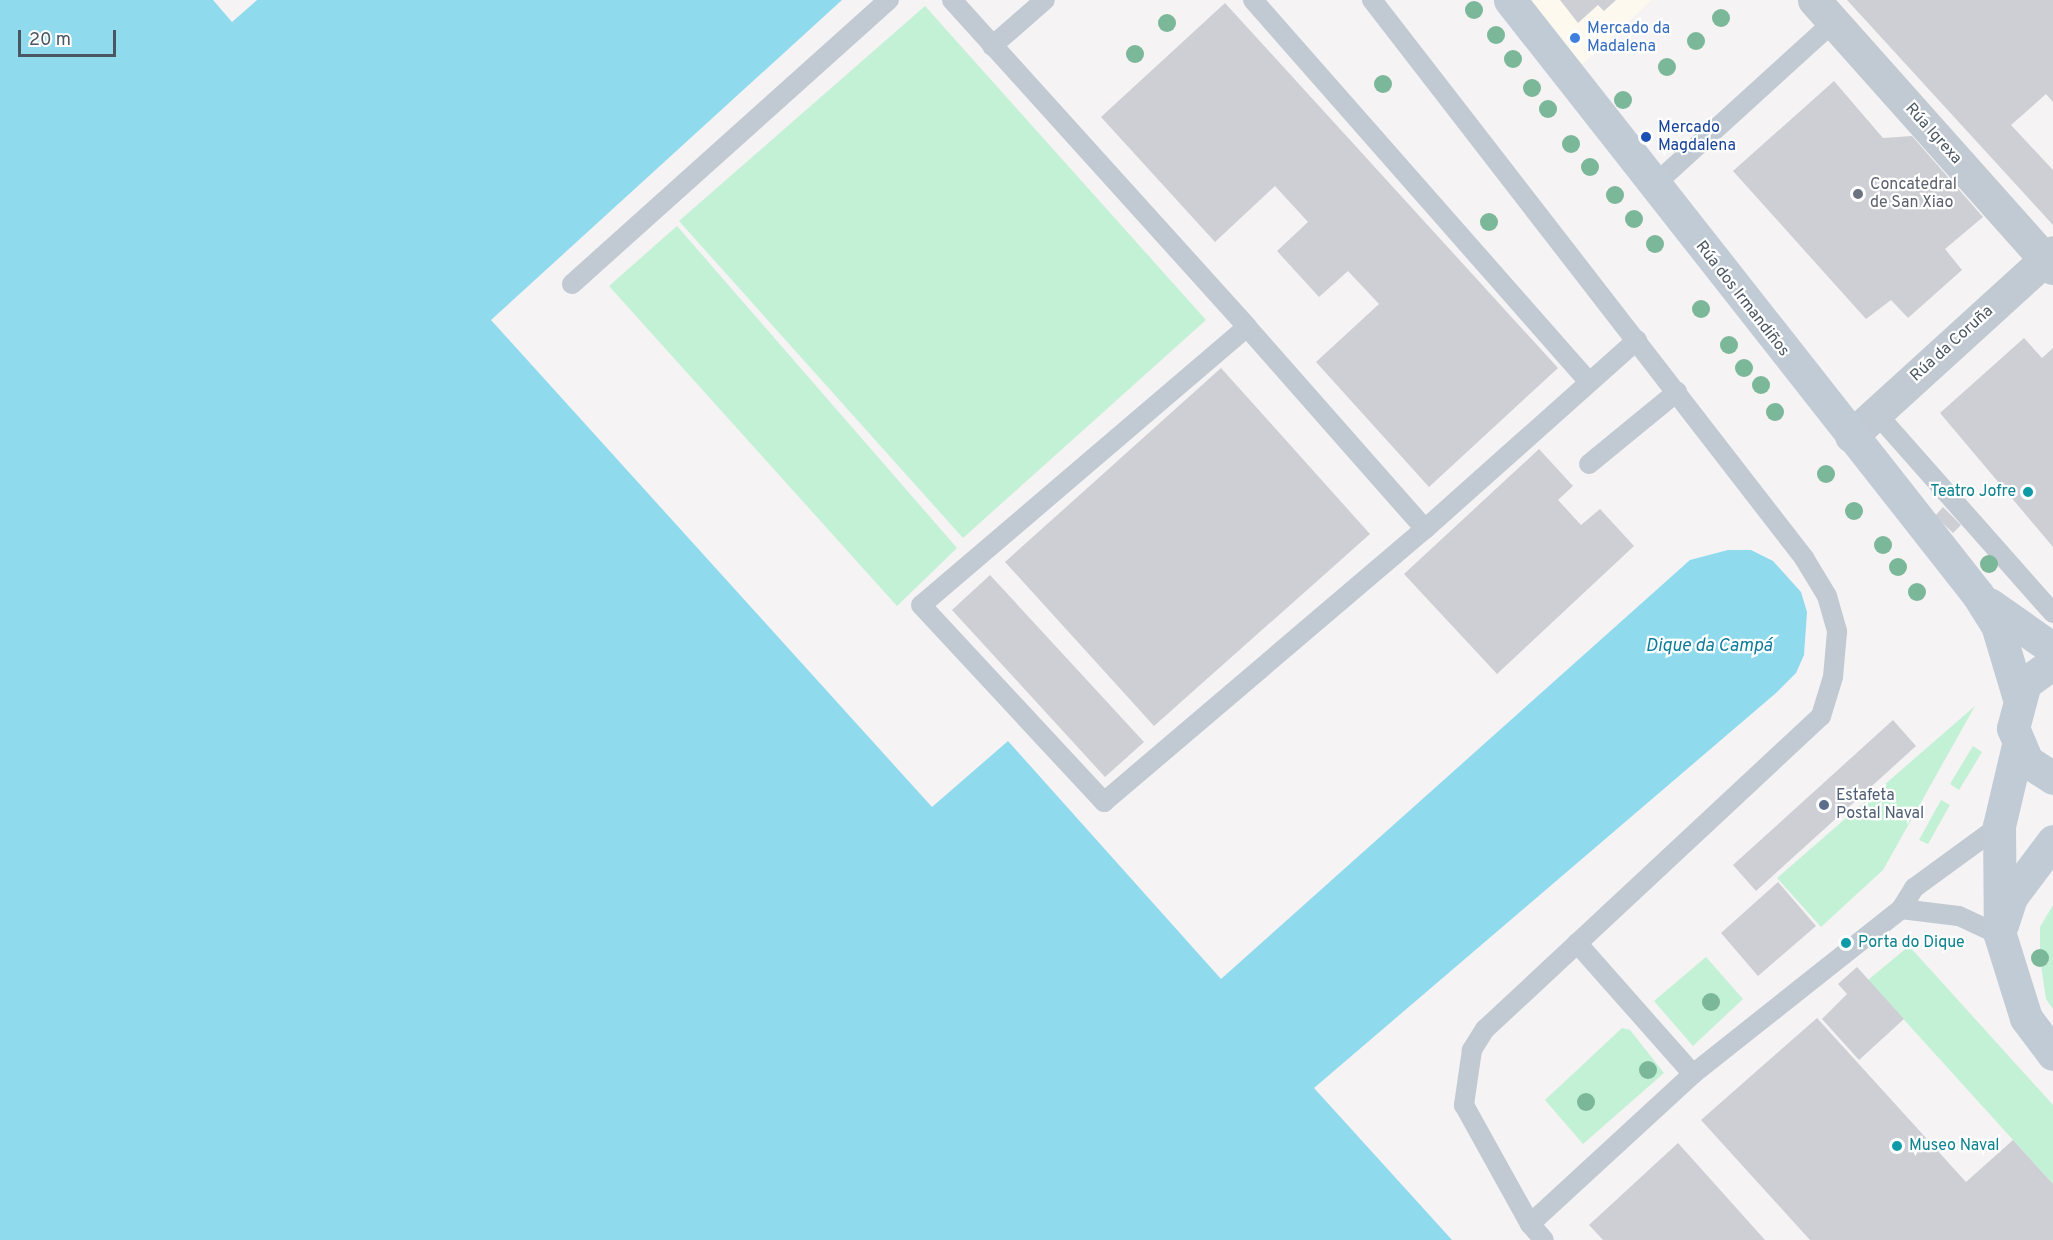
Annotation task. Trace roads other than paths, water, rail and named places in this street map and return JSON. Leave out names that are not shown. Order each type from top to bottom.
[{"type":"main road","name":"Rúa dos Irmandiños","points":[[1510,0],[1653,186],[1978,596],[1997,625],[2018,695]]},
{"type":"main road","name":"Rúa dos Irmandiños","points":[[1978,596],[2053,649]]},
{"type":"main road","points":[[2053,663],[2034,674],[2018,695],[2013,728],[2018,745],[2027,761],[2053,778]]},
{"type":"main road","points":[[2018,745],[2000,826],[2000,935],[2021,1008],[2053,1054]]},
{"type":"main road","points":[[2000,935],[2011,897],[2053,841]]},
{"type":"street","name":"Rúa Igrexa","points":[[1823,11],[2050,259]]},
{"type":"street","name":"Rúa da Coruña","points":[[1851,436],[2050,259]]},
{"type":"lane","points":[[572,284],[889,0]]},
{"type":"lane","points":[[952,0],[1247,327],[1425,529]]},
{"type":"lane","points":[[992,46],[1045,0]]},
{"type":"lane","points":[[1253,0],[1589,382]]},
{"type":"lane","points":[[1372,0],[1677,392],[1827,596],[1837,632],[1833,676],[1821,716],[1485,1029],[1472,1050],[1464,1080],[1464,1105],[1473,1128],[1530,1224],[1544,1240]]},
{"type":"lane","points":[[1653,186],[1823,11]]},
{"type":"lane","points":[[1247,327],[921,605],[1104,801],[1425,529],[1637,340]]},
{"type":"lane","points":[[1589,464],[1677,392]]},
{"type":"lane","points":[[1876,413],[2053,613]]},
{"type":"lane","points":[[1530,1224],[1693,1074],[1901,909],[1914,888],[2000,826]]},
{"type":"lane","points":[[1901,909],[1959,916],[2000,935]]},
{"type":"lane","points":[[1577,943],[1693,1074]]},
{"type":"water","name":"Dique da Campá","points":[[0,0],[213,0],[232,22],[257,0],[842,0],[491,320],[932,807],[1008,741],[1221,979],[1690,560],[1728,550],[1751,550],[1773,561],[1801,592],[1807,612],[1804,655],[1796,673],[1776,693],[1314,1088],[1452,1240],[0,1240]]},
{"type":"place","name":"Mercado da Madalena","points":[[1575,38]]},
{"type":"place","name":"Mercado Magdalena","points":[[1646,137]]},
{"type":"place","name":"Concatedral de San Xiao","points":[[1858,194]]},
{"type":"place","name":"Teatro Jofre","points":[[2028,492]]},
{"type":"place","name":"Estafeta Postal Naval","points":[[1824,805]]},
{"type":"place","name":"Porta do Dique","points":[[1846,943]]},
{"type":"place","name":"Museo Naval","points":[[1897,1146]]}]
